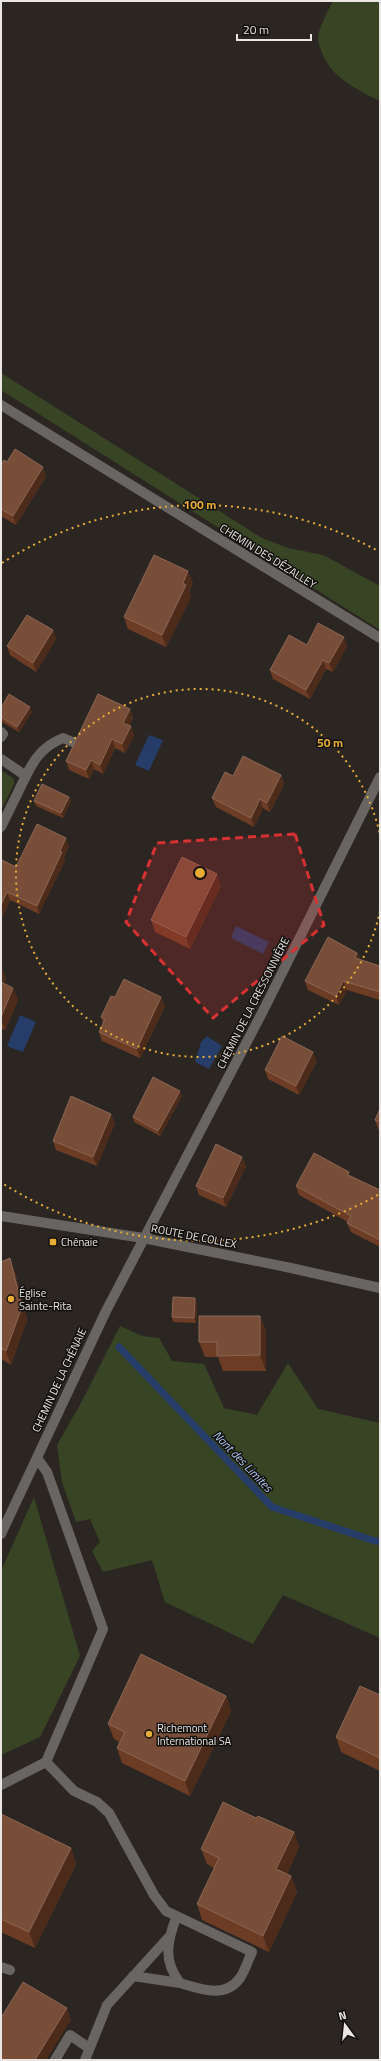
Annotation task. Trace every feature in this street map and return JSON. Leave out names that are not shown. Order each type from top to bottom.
[{"type":"street","name":"CHEMIN DES DÉZALLEY","points":[[1,405],[380,638]]},
{"type":"street","points":[[1,732],[4,734],[1,737]]},
{"type":"street","points":[[1,827],[35,757],[51,743],[63,738],[75,743]]},
{"type":"street","points":[[1,759],[26,776]]},
{"type":"street","name":"CHEMIN DE LA CRESSONNIÈRE","points":[[143,1238],[263,1011],[380,777]]},
{"type":"street","name":"ROUTE DE COLLEX","points":[[1,1216],[143,1238],[380,1288]]},
{"type":"street","name":"CHEMIN DE LA CHÊNAIE","points":[[1,1534],[102,1318],[143,1238]]},
{"type":"street","points":[[1,1785],[46,1762],[103,1629],[47,1472],[37,1458]]},
{"type":"street","points":[[46,1762],[74,1790],[97,1802],[109,1813],[154,1895],[166,1911],[176,1918],[252,1952],[241,1978],[228,1988],[214,1992],[180,1983],[133,1976]]},
{"type":"street","points":[[85,2060],[107,2005],[168,1938],[176,1918]]},
{"type":"street","points":[[168,1938],[170,1963],[180,1983]]},
{"type":"street","points":[[55,2060],[70,2035],[89,2048]]},
{"type":"highlighted area","points":[[295,834],[324,925],[213,1018],[126,922],[157,843]]},
{"type":"green space","points":[[333,1],[380,1],[380,101],[353,87],[337,75],[325,59],[319,44],[318,34],[323,20]]},
{"type":"green space","points":[[1,373],[262,538],[288,548],[323,555],[380,586],[380,630],[1,390]]},
{"type":"green space","points":[[1,770],[14,779],[14,784],[1,810]]},
{"type":"green space","points":[[120,1326],[142,1336],[159,1338],[172,1361],[204,1364],[224,1408],[257,1415],[288,1363],[318,1409],[380,1423],[380,1638],[283,1595],[253,1644],[165,1602],[152,1560],[103,1572],[92,1551],[100,1542],[90,1519],[76,1522],[62,1482],[57,1445],[82,1401]]},
{"type":"green space","points":[[34,1497],[80,1656],[40,1737],[1,1755],[1,1571]]},
{"type":"water","points":[[149,735],[163,740],[149,771],[135,765]]},
{"type":"water","points":[[236,926],[269,942],[263,954],[231,938]]},
{"type":"water","points":[[20,1015],[36,1022],[23,1052],[7,1046]]},
{"type":"water","points":[[207,1036],[222,1046],[209,1069],[195,1062],[201,1042]]},
{"type":"building","points":[[15,449],[43,467],[13,516],[1,509],[1,464],[4,460],[7,462]]},
{"type":"building","points":[[154,555],[188,571],[183,583],[186,585],[162,635],[124,617]]},
{"type":"building","points":[[27,615],[53,630],[33,663],[7,646]]},
{"type":"building","points":[[318,623],[344,637],[329,663],[323,660],[306,690],[270,670],[289,635],[307,645]]},
{"type":"building","points":[[9,694],[30,707],[17,727],[1,717],[1,708]]},
{"type":"building","points":[[98,694],[130,709],[123,723],[131,726],[122,744],[112,739],[100,765],[91,760],[86,770],[66,761]]},
{"type":"building","points":[[243,756],[281,775],[267,803],[260,799],[251,818],[212,798],[225,772],[233,776]]},
{"type":"building","points":[[42,784],[69,797],[61,813],[34,801]]},
{"type":"building","points":[[37,824],[66,838],[60,851],[62,852],[37,906],[7,892],[1,905],[2,860],[16,867]]},
{"type":"building","points":[[182,857],[217,874],[186,937],[151,920]]},
{"type":"building","points":[[328,937],[357,953],[355,958],[380,966],[380,992],[343,981],[336,996],[305,981]]},
{"type":"building","points":[[124,979],[161,997],[137,1049],[99,1032],[105,1019],[101,1017],[111,996],[115,997]]},
{"type":"building","points":[[1,982],[13,988],[1,1017]]},
{"type":"building","points":[[282,1036],[313,1052],[296,1086],[265,1070]]},
{"type":"building","points":[[153,1077],[180,1091],[158,1131],[133,1117]]},
{"type":"building","points":[[71,1096],[111,1114],[93,1157],[53,1141]]},
{"type":"building","points":[[380,1109],[380,1122],[375,1120]]},
{"type":"building","points":[[216,1144],[242,1157],[223,1198],[196,1186]]},
{"type":"building","points":[[314,1153],[349,1172],[348,1175],[380,1190],[380,1240],[347,1223],[351,1216],[296,1186]]},
{"type":"building","name":"Église Sainte-Rita","points":[[10,1258],[22,1307],[6,1351],[1,1348],[1,1262]]},
{"type":"building","points":[[173,1297],[195,1298],[194,1318],[172,1317]]},
{"type":"building","points":[[199,1316],[260,1316],[260,1355],[217,1356],[217,1342],[199,1342]]},
{"type":"building","name":"Richemont International SA","points":[[141,1654],[226,1696],[185,1781],[117,1748],[125,1732],[108,1724]]},
{"type":"building","points":[[360,1686],[380,1695],[380,1758],[336,1737]]},
{"type":"building","points":[[223,1802],[256,1818],[258,1816],[294,1832],[276,1869],[291,1876],[263,1936],[197,1904],[219,1858],[201,1849]]},
{"type":"building","points":[[1,1814],[71,1848],[29,1932],[1,1919]]},
{"type":"building","points":[[23,1982],[67,2008],[35,2060],[1,2060],[1,2018]]},
{"type":"waterway","name":"Nant des Limites","points":[[119,1347],[272,1507],[375,1541],[380,1541]]},
{"type":"place","name":"Chênaie","points":[[53,1242]]},
{"type":"place","name":"Église Sainte-Rita","points":[[11,1299]]},
{"type":"place","name":"Richemont International SA","points":[[149,1734]]}]
